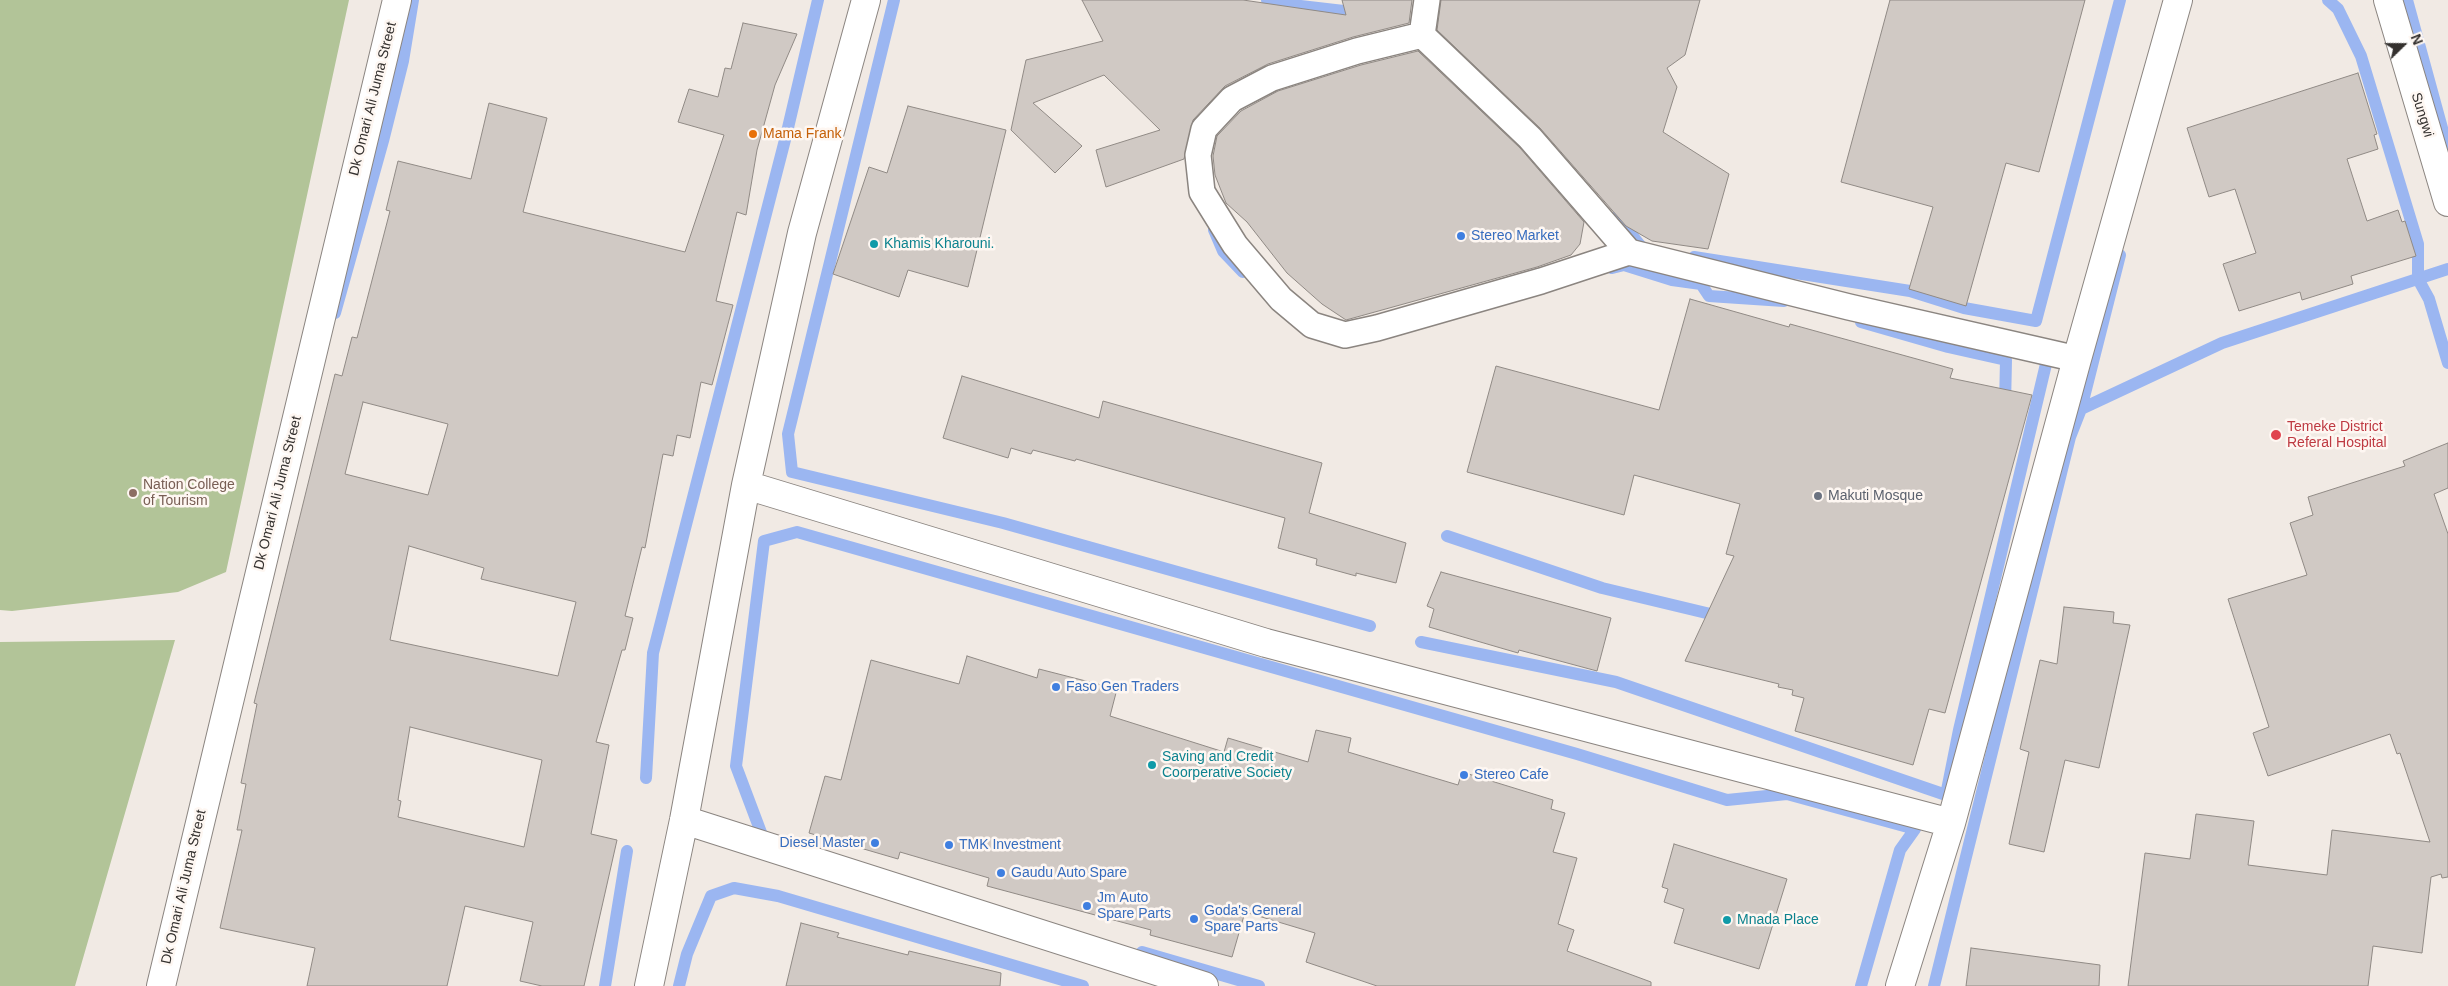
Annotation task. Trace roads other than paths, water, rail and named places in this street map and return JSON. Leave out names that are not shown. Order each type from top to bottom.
[{"type":"street","name":"Dk Omari Ali Juma Street","points":[[161,986],[397,0]]},
{"type":"street","points":[[649,986],[684,820],[746,485],[802,233],[866,0]]},
{"type":"street","points":[[1900,986],[1950,823],[2178,0]]},
{"type":"street","name":"Sungwi","points":[[2388,0],[2448,202]]},
{"type":"street","points":[[746,485],[1266,643],[1950,823]]},
{"type":"street","points":[[684,820],[1204,986]]},
{"type":"lane","points":[[1422,35],[1427,0]]},
{"type":"lane","points":[[1422,35],[1357,51],[1272,78],[1232,99],[1204,129],[1198,155],[1202,192],[1235,245],[1281,299],[1312,325],[1346,334],[1470,303],[1629,252],[1849,307],[2077,359]]},
{"type":"lane","points":[[1422,35],[1530,138],[1629,252]]},
{"type":"waterway","points":[[335,313],[383,141],[403,61],[413,0]]},
{"type":"waterway","points":[[646,778],[653,653],[787,132],[818,0]]},
{"type":"waterway","points":[[894,0],[788,434],[792,472],[1003,523],[1370,626]]},
{"type":"waterway","points":[[1267,0],[1275,3],[1361,13]]},
{"type":"waterway","points":[[1694,257],[1910,291],[1964,308],[2036,321],[2120,0]]},
{"type":"waterway","points":[[2328,0],[2338,9],[2361,56],[2418,244],[2418,279],[2429,299],[2448,363]]},
{"type":"waterway","points":[[2407,0],[2448,150]]},
{"type":"waterway","points":[[1613,218],[1631,234],[1643,249],[1650,250]]},
{"type":"waterway","points":[[1214,230],[1223,251],[1243,272]]},
{"type":"waterway","points":[[1934,986],[2070,437],[2081,409],[2120,255]]},
{"type":"waterway","points":[[1612,268],[1624,265],[1672,280],[1701,284],[1709,296],[1784,301]]},
{"type":"waterway","points":[[2081,409],[2222,343],[2448,269]]},
{"type":"waterway","points":[[1861,322],[1948,347],[2006,360],[2005,405]]},
{"type":"waterway","points":[[1421,642],[1616,682],[1946,795],[1959,730],[2046,364]]},
{"type":"waterway","points":[[765,843],[736,766],[764,541],[797,532],[1577,754],[1727,800],[1787,794],[1915,829],[1900,850],[1861,986]]},
{"type":"waterway","points":[[1447,536],[1602,588],[1723,617]]},
{"type":"waterway","points":[[605,986],[627,851]]},
{"type":"waterway","points":[[679,986],[687,954],[711,896],[734,888],[778,896],[1083,986]]},
{"type":"waterway","points":[[1142,952],[1259,986]]},
{"type":"place","name":"Mama Frank","points":[[753,134]]},
{"type":"place","name":"Stereo Market","points":[[1461,236]]},
{"type":"place","name":"Khamis Kharouni.","points":[[874,244]]},
{"type":"place","name":"Temeke District Referal Hospital","points":[[2276,435]]},
{"type":"place","name":"Nation College of Tourism","points":[[133,493]]},
{"type":"place","name":"Makuti Mosque","points":[[1818,496]]},
{"type":"place","name":"Faso Gen Traders","points":[[1056,687]]},
{"type":"place","name":"Saving and Credit Coorperative Society","points":[[1152,765]]},
{"type":"place","name":"Stereo Cafe","points":[[1464,775]]},
{"type":"place","name":"Diesel Master","points":[[875,843]]},
{"type":"place","name":"TMK Investment","points":[[949,845]]},
{"type":"place","name":"Gaudu Auto Spare","points":[[1001,873]]},
{"type":"place","name":"Jm Auto Spare Parts","points":[[1087,906]]},
{"type":"place","name":"Goda's General Spare Parts","points":[[1194,919]]},
{"type":"place","name":"Mnada Place","points":[[1727,920]]}]
